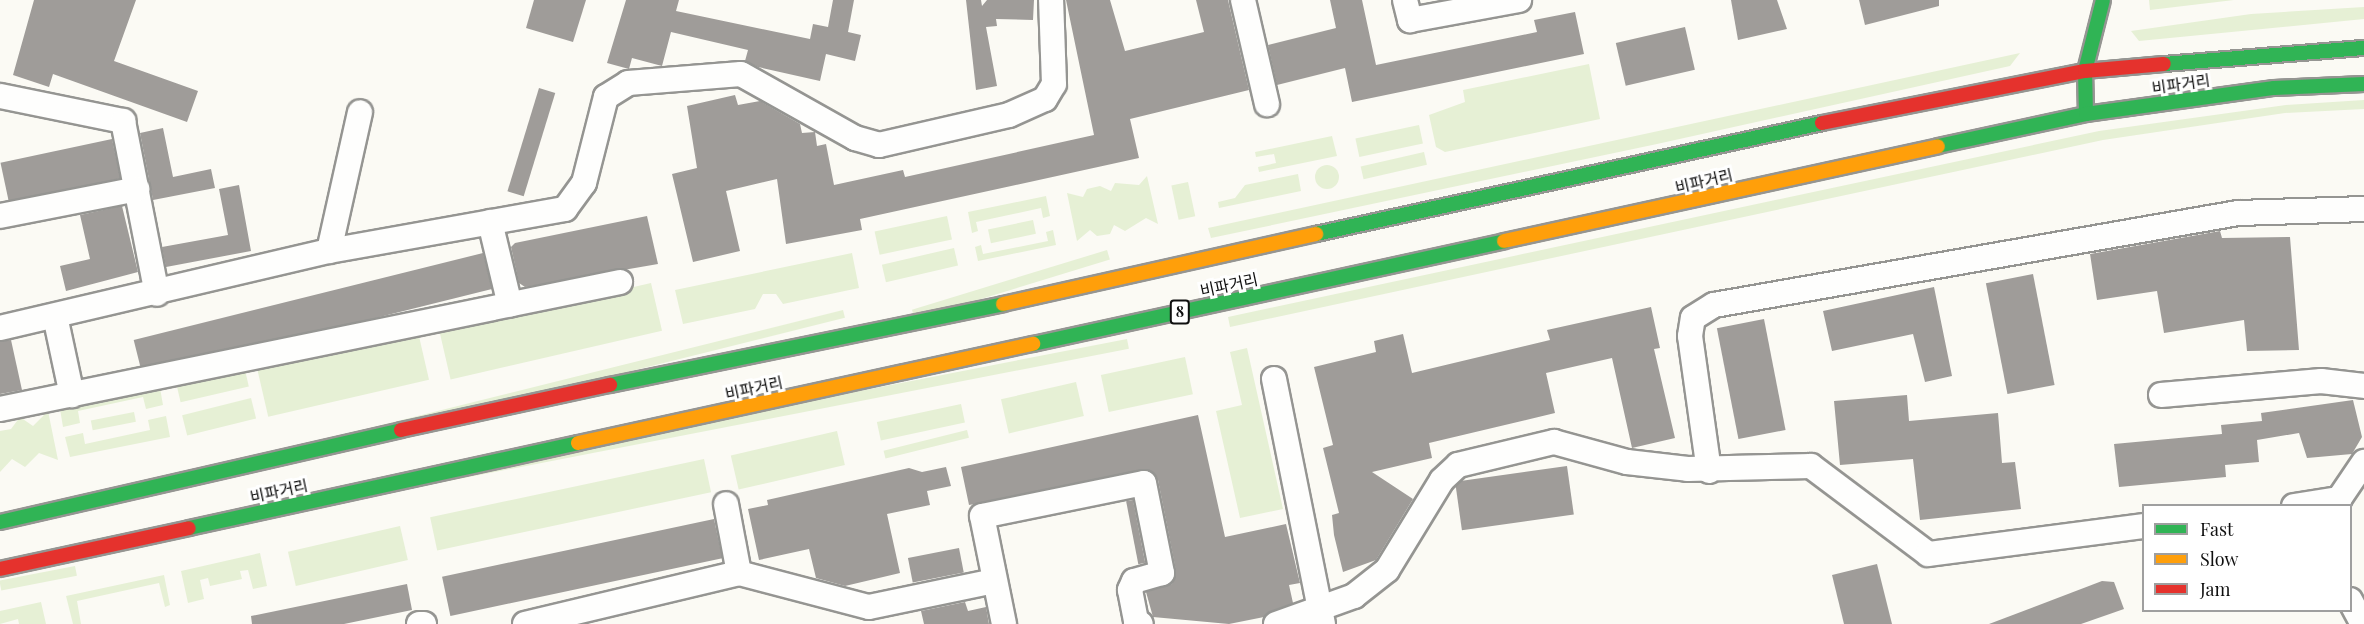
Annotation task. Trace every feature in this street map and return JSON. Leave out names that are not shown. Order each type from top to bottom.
[{"type":"main road","points":[[2086,114],[2085,71],[2103,0]]},
{"type":"main road","name":"비파거리","points":[[0,522],[490,410],[1100,284],[1648,158],[2085,71],[2364,48]]},
{"type":"main road","name":"비파거리","points":[[0,568],[2086,114],[2274,88],[2364,84]]},
{"type":"street","points":[[0,328],[156,294],[329,251],[565,209],[579,195],[599,112],[616,87],[628,83],[741,74],[855,138],[879,144],[1032,108],[1053,84],[1051,0]]},
{"type":"street","points":[[1243,0],[1267,104]]},
{"type":"street","points":[[1405,0],[1410,20],[1519,0]]},
{"type":"street","points":[[0,96],[123,121],[156,294]]},
{"type":"street","points":[[329,251],[360,112]]},
{"type":"street","points":[[0,216],[137,189]]},
{"type":"street","points":[[1709,471],[1690,336],[1693,318],[1714,305],[2238,213],[2364,209]]},
{"type":"street","points":[[490,222],[510,305]]},
{"type":"street","points":[[0,410],[620,282]]},
{"type":"street","points":[[55,316],[72,394]]},
{"type":"street","points":[[1274,379],[1322,618]]},
{"type":"street","points":[[2161,394],[2321,381],[2364,386]]},
{"type":"street","points":[[1276,624],[1322,618],[1387,570],[1442,480],[1458,465],[1554,442],[1627,462],[1709,471],[1811,466],[1929,554],[2142,526]]},
{"type":"street","points":[[2316,504],[2339,502],[2364,462]]},
{"type":"street","points":[[1004,624],[982,516],[1144,483],[1162,573],[1134,581],[1130,590],[1137,623]]},
{"type":"street","points":[[726,504],[739,573]]},
{"type":"street","points":[[525,624],[739,573],[869,607],[994,581]]},
{"type":"street","points":[[2352,604],[2362,624]]},
{"type":"street","points":[[419,624],[424,624]]},
{"type":"green space","points":[[2149,0],[2234,0],[2150,10]]},
{"type":"green space","points":[[2364,7],[2364,19],[2139,41],[2131,31],[2251,14]]},
{"type":"green space","points":[[2020,53],[2010,66],[1657,144],[1211,238],[1208,228]]},
{"type":"green space","points":[[1589,64],[1600,119],[1445,152],[1436,147],[1429,115],[1465,102],[1463,90]]},
{"type":"green space","points":[[2364,100],[2364,109],[2285,113],[2103,140],[1230,327],[1228,317],[2099,131],[2286,105]]},
{"type":"green space","points":[[1419,125],[1423,144],[1359,157],[1355,139]]},
{"type":"green space","points":[[1332,136],[1337,156],[1259,172],[1258,167],[1276,163],[1274,154],[1256,157],[1255,152]]},
{"type":"green space","points":[[1424,152],[1427,165],[1364,179],[1361,167]]},
{"type":"green space","points":[[1327,165],[1336,168],[1339,177],[1336,186],[1327,189],[1318,186],[1315,177],[1318,168]]},
{"type":"green space","points":[[1298,174],[1301,191],[1219,208],[1218,202],[1235,198],[1245,185]]},
{"type":"green space","points":[[1147,176],[1158,224],[1146,218],[1125,231],[1114,225],[1110,234],[1097,236],[1090,230],[1077,241],[1067,193],[1083,197],[1087,189],[1100,186],[1111,191],[1115,183],[1139,185]]},
{"type":"green space","points":[[1188,182],[1195,216],[1179,220],[1171,186]]},
{"type":"green space","points":[[1046,196],[1050,216],[1043,218],[1041,208],[976,222],[978,231],[972,233],[968,212]]},
{"type":"green space","points":[[947,216],[952,239],[880,255],[875,231]]},
{"type":"green space","points":[[1033,220],[1036,234],[991,243],[988,230]]},
{"type":"green space","points":[[1053,230],[1056,245],[978,261],[975,247],[981,245],[983,254],[1048,241],[1046,232]]},
{"type":"green space","points":[[954,248],[958,266],[886,282],[882,265]]},
{"type":"green space","points":[[1107,250],[1110,260],[915,319],[912,310]]},
{"type":"green space","points":[[852,253],[859,288],[783,304],[776,294],[763,294],[755,309],[683,324],[675,290]]},
{"type":"green space","points":[[651,283],[662,331],[451,380],[440,332]]},
{"type":"green space","points":[[843,310],[845,318],[9,526],[7,519]]},
{"type":"green space","points":[[418,332],[429,380],[268,417],[257,369]]},
{"type":"green space","points":[[1127,339],[1129,349],[200,529],[198,520]]},
{"type":"green space","points":[[1247,348],[1283,509],[1240,518],[1216,411],[1242,405],[1230,352]]},
{"type":"green space","points":[[1185,357],[1193,394],[1109,412],[1101,375]]},
{"type":"green space","points":[[245,370],[249,387],[181,402],[177,386]]},
{"type":"green space","points":[[1076,382],[1084,416],[1009,433],[1001,399]]},
{"type":"green space","points":[[160,388],[163,405],[146,409],[143,397],[78,411],[80,423],[63,427],[60,409]]},
{"type":"green space","points":[[251,398],[256,418],[187,436],[182,415]]},
{"type":"green space","points":[[961,404],[965,423],[881,440],[877,422]]},
{"type":"green space","points":[[48,411],[58,460],[39,453],[25,467],[12,459],[0,472],[0,431],[11,429],[20,417],[33,426]]},
{"type":"green space","points":[[134,412],[136,422],[93,430],[91,420]]},
{"type":"green space","points":[[166,416],[170,437],[70,457],[65,437],[83,433],[85,444],[150,430],[148,420]]},
{"type":"green space","points":[[967,430],[969,438],[885,459],[884,451]]},
{"type":"green space","points":[[837,431],[845,465],[739,490],[731,456]]},
{"type":"green space","points":[[704,459],[711,492],[437,550],[430,517]]},
{"type":"green space","points":[[400,526],[408,560],[296,586],[288,552]]},
{"type":"green space","points":[[260,553],[267,586],[253,589],[248,570],[240,571],[242,579],[210,586],[208,578],[200,580],[204,599],[188,603],[181,571]]},
{"type":"green space","points":[[75,566],[77,576],[1,591],[0,581]]},
{"type":"green space","points":[[164,575],[170,605],[165,607],[159,583],[77,601],[81,624],[73,624],[66,596]]},
{"type":"green space","points":[[41,602],[46,624],[19,624],[18,619],[0,624],[0,611]]},
{"type":"building","points":[[34,0],[136,0],[114,61],[198,91],[187,122],[53,74],[49,87],[13,75]]},
{"type":"building","points":[[534,0],[586,0],[573,42],[526,28]]},
{"type":"building","points":[[626,0],[679,0],[676,11],[810,39],[813,24],[828,27],[833,0],[854,0],[848,32],[861,35],[855,61],[826,54],[820,81],[758,67],[745,61],[748,50],[671,32],[662,66],[632,58],[629,69],[607,63]]},
{"type":"building","points":[[966,0],[981,0],[982,6],[987,0],[1034,0],[1033,20],[996,19],[997,26],[986,27],[997,86],[976,90]]},
{"type":"building","points":[[1066,0],[1110,0],[1125,51],[1204,32],[1196,0],[1228,0],[1249,90],[1130,119],[1139,158],[860,219],[862,230],[786,244],[777,179],[726,191],[740,251],[693,262],[672,174],[697,168],[687,106],[735,95],[738,105],[760,101],[800,124],[802,133],[815,132],[817,146],[826,144],[834,185],[903,170],[905,177],[1094,135]]},
{"type":"building","points":[[1330,0],[1362,0],[1376,65],[1537,32],[1534,20],[1575,12],[1584,54],[1352,102],[1345,68],[1277,85],[1268,45],[1336,28]]},
{"type":"building","points":[[1731,0],[1777,0],[1787,29],[1738,40]]},
{"type":"building","points":[[1859,0],[1939,0],[1939,6],[1865,25]]},
{"type":"building","points":[[1685,27],[1695,70],[1626,86],[1616,43]]},
{"type":"building","points":[[539,88],[555,93],[524,196],[507,191]]},
{"type":"building","points":[[163,128],[173,177],[211,169],[215,188],[153,200],[140,133]]},
{"type":"building","points":[[112,139],[120,178],[9,202],[0,163]]},
{"type":"building","points":[[239,185],[251,251],[166,267],[162,247],[228,235],[219,189]]},
{"type":"building","points":[[122,206],[138,272],[66,291],[60,266],[90,259],[80,215]]},
{"type":"building","points":[[647,216],[658,264],[525,287],[519,283],[511,247],[515,243]]},
{"type":"building","points":[[2220,231],[2222,238],[2290,237],[2299,350],[2247,351],[2244,320],[2164,333],[2157,291],[2097,300],[2090,254]]},
{"type":"building","points":[[483,253],[492,289],[143,376],[134,340]]},
{"type":"building","points":[[2033,274],[2055,385],[2007,394],[1986,283]]},
{"type":"building","points":[[1934,287],[1952,376],[1925,382],[1913,334],[1832,351],[1823,311]]},
{"type":"building","points":[[1651,307],[1660,348],[1654,349],[1675,438],[1632,448],[1612,358],[1546,373],[1555,413],[1429,443],[1432,458],[1372,472],[1413,499],[1376,560],[1343,572],[1334,535],[1332,515],[1339,513],[1323,448],[1333,445],[1314,367],[1376,352],[1374,341],[1403,334],[1412,373],[1550,340],[1547,330]]},
{"type":"building","points":[[1764,319],[1786,430],[1738,439],[1717,328]]},
{"type":"building","points":[[11,340],[22,390],[0,394],[0,342]]},
{"type":"building","points":[[1907,395],[1909,421],[1998,413],[2002,463],[2015,462],[2021,509],[1920,520],[1913,459],[1840,465],[1834,401]]},
{"type":"building","points":[[2353,400],[2362,437],[2352,454],[2307,458],[2299,433],[2257,440],[2259,462],[2225,465],[2226,477],[2119,487],[2114,444],[2222,434],[2221,425],[2262,421],[2261,413]]},
{"type":"building","points":[[1198,415],[1225,537],[1286,524],[1300,583],[1289,585],[1293,603],[1264,617],[1229,624],[1153,617],[1146,592],[1172,584],[1176,571],[1158,480],[1149,470],[969,505],[961,467]]},
{"type":"building","points":[[1567,466],[1574,515],[1462,530],[1455,482]]},
{"type":"building","points":[[946,467],[951,486],[927,491],[930,505],[887,514],[900,573],[845,586],[816,578],[809,549],[759,560],[748,509],[768,505],[767,500],[909,468],[922,472]]},
{"type":"building","points":[[1133,500],[1145,563],[1138,564],[1126,501]]},
{"type":"building","points":[[714,519],[722,558],[450,616],[442,577]]},
{"type":"building","points":[[959,548],[964,573],[913,582],[908,558]]},
{"type":"building","points":[[1877,564],[1892,624],[1844,624],[1832,575]]},
{"type":"building","points":[[2102,581],[2114,582],[2124,609],[2081,624],[1989,624]]},
{"type":"building","points":[[407,584],[412,610],[344,624],[252,624],[251,616]]},
{"type":"building","points":[[965,602],[968,611],[986,607],[989,624],[924,624],[921,611]]},
{"type":"traffic: fast","points":[[2086,114],[2085,71],[2103,0]]},
{"type":"traffic: fast","points":[[2164,64],[2364,48]]},
{"type":"traffic: fast","points":[[1938,146],[2086,114],[2274,88],[2364,84]]},
{"type":"traffic: fast","points":[[1316,234],[1822,123]]},
{"type":"traffic: fast","points":[[1033,344],[1504,241]]},
{"type":"traffic: fast","points":[[610,385],[1003,304]]},
{"type":"traffic: fast","points":[[0,522],[401,430]]},
{"type":"traffic: fast","points":[[189,528],[578,443]]},
{"type":"traffic: slow","points":[[1504,241],[1938,146]]},
{"type":"traffic: slow","points":[[1003,304],[1316,234]]},
{"type":"traffic: slow","points":[[578,443],[1033,344]]},
{"type":"traffic: jam","points":[[1822,123],[2085,71],[2164,64]]},
{"type":"traffic: jam","points":[[401,430],[610,385]]},
{"type":"traffic: jam","points":[[0,569],[189,528]]}]
